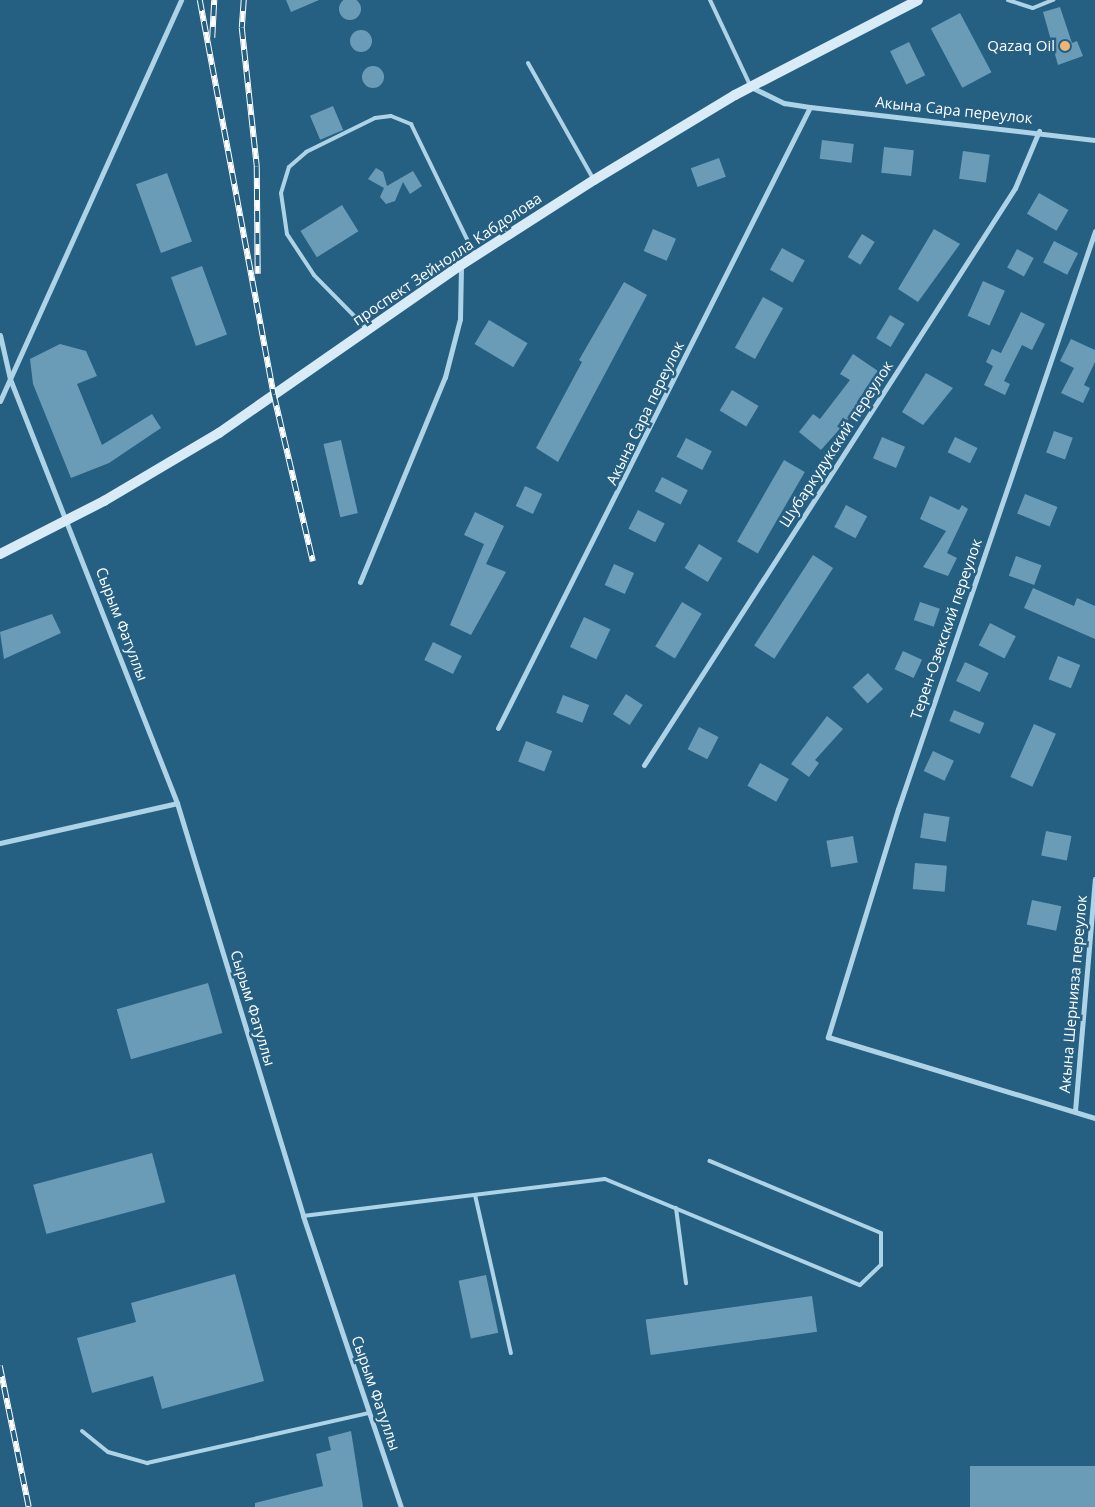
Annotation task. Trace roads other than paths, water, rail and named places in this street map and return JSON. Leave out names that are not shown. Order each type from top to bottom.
[{"type":"main road","name":"проспект Зейнолла Кабдолова","points":[[0,554],[69,521],[219,433],[461,265],[594,180],[751,86],[918,0]]},
{"type":"street","points":[[0,401],[30,327],[181,0]]},
{"type":"street","name":"Акына Сара переулок","points":[[751,86],[784,103],[1039,131],[1095,140]]},
{"type":"street","name":"Акына Сара переулок","points":[[498,728],[810,107]]},
{"type":"street","name":"Шубаркудукский переулок","points":[[644,765],[1015,188],[1039,131]]},
{"type":"street","name":"Терен-Озекский переулок","points":[[1075,1112],[828,1038],[898,809],[1095,231]]},
{"type":"street","points":[[360,582],[445,377],[460,319],[461,265]]},
{"type":"street","name":"Сырым Фатуллы","points":[[0,335],[10,379],[69,521],[177,802],[303,1216],[400,1507]]},
{"type":"street","points":[[0,843],[177,802]]},
{"type":"street","name":"Акына Шернияза переулок","points":[[1075,1112],[1095,879]]},
{"type":"street","points":[[1075,1112],[1095,1118]]},
{"type":"lane","points":[[710,0],[751,86]]},
{"type":"lane","points":[[1008,0],[1033,8],[1053,0]]},
{"type":"lane","points":[[528,63],[594,180]]},
{"type":"lane","points":[[368,330],[314,275],[287,234],[281,193],[289,167],[306,152],[375,118],[391,116],[411,124],[475,256]]},
{"type":"lane","points":[[303,1216],[605,1179],[860,1285],[882,1265],[881,1233],[710,1161]]},
{"type":"lane","points":[[475,1195],[511,1353]]},
{"type":"lane","points":[[676,1208],[686,1283]]},
{"type":"lane","points":[[82,1431],[108,1452],[147,1463],[369,1413]]},
{"type":"railway","points":[[200,0],[274,395],[313,561]]},
{"type":"railway","points":[[212,38],[214,0]]},
{"type":"railway","points":[[244,0],[242,28],[257,167],[258,274]]},
{"type":"railway","points":[[0,1366],[29,1507]]},
{"type":"place","name":"Qazaq Oil","points":[[1065,46]]}]
